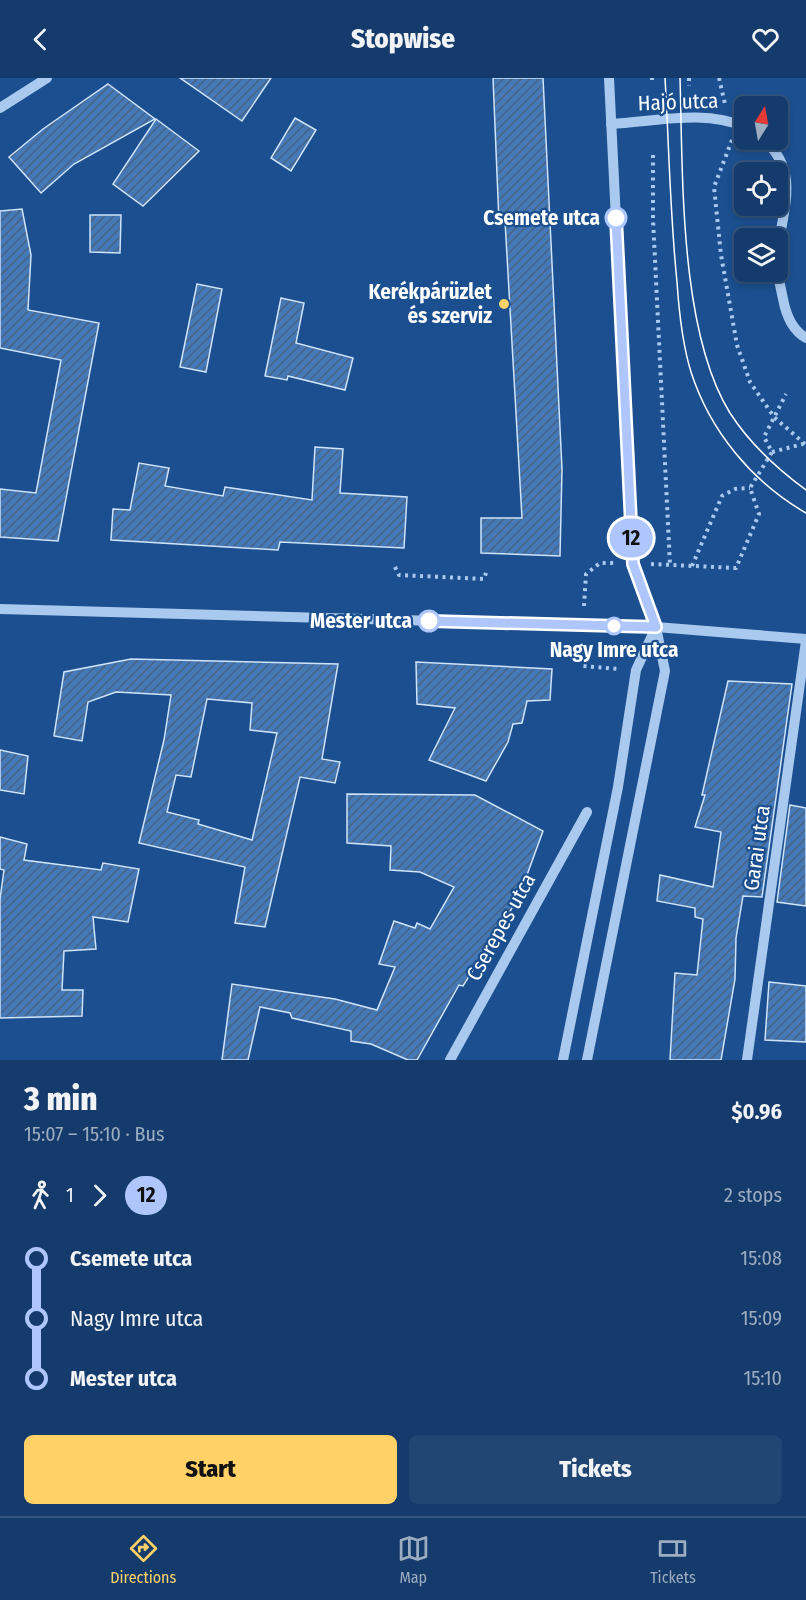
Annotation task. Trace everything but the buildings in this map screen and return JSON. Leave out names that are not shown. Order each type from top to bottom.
[{"type":"street","points":[[0,108],[47,78]]},
{"type":"street","points":[[587,1060],[665,671],[656,627],[633,564],[609,78]]},
{"type":"street","name":"Hajó utca","points":[[611,124],[707,117],[734,122]]},
{"type":"street","points":[[776,150],[785,171],[789,194],[777,266],[786,312],[798,333],[806,338]]},
{"type":"street","points":[[0,609],[656,627],[806,640]]},
{"type":"street","points":[[563,1060],[618,787],[636,670],[656,627]]},
{"type":"street","name":"Garai utca","points":[[747,1060],[806,640]]},
{"type":"street","name":"Cserepes utca","points":[[450,1060],[587,812]]},
{"type":"path","points":[[689,78],[689,86]]},
{"type":"path","points":[[732,144],[714,187],[721,255],[737,345],[750,382],[774,417],[805,443]]},
{"type":"path","points":[[654,155],[654,231],[670,565]]},
{"type":"path","points":[[772,452],[764,437],[786,394]]},
{"type":"path","points":[[750,488],[772,452],[805,443]]},
{"type":"path","points":[[692,566],[722,496],[735,489],[750,488]]},
{"type":"path","points":[[583,666],[586,574],[600,562],[736,568],[759,514],[750,488]]},
{"type":"path","points":[[395,567],[399,575],[484,579],[487,570]]},
{"type":"tram line","points":[[665,78],[671,206],[679,305],[683,339],[691,372],[709,415],[735,453],[768,486],[806,513]]},
{"type":"tram line","points":[[680,78],[687,251],[701,340],[713,379],[730,413],[764,455],[806,490]]},
{"type":"bus line","name":"12","points":[[429,621],[656,627],[633,564],[616,218]]},
{"type":"place","name":"Csemete utca","points":[[616,218]]},
{"type":"place","name":"Kerékpárüzlet és szerviz","points":[[504,304]]},
{"type":"place","name":"Mester utca","points":[[429,621]]},
{"type":"place","name":"Nagy Imre utca","points":[[614,626]]}]
